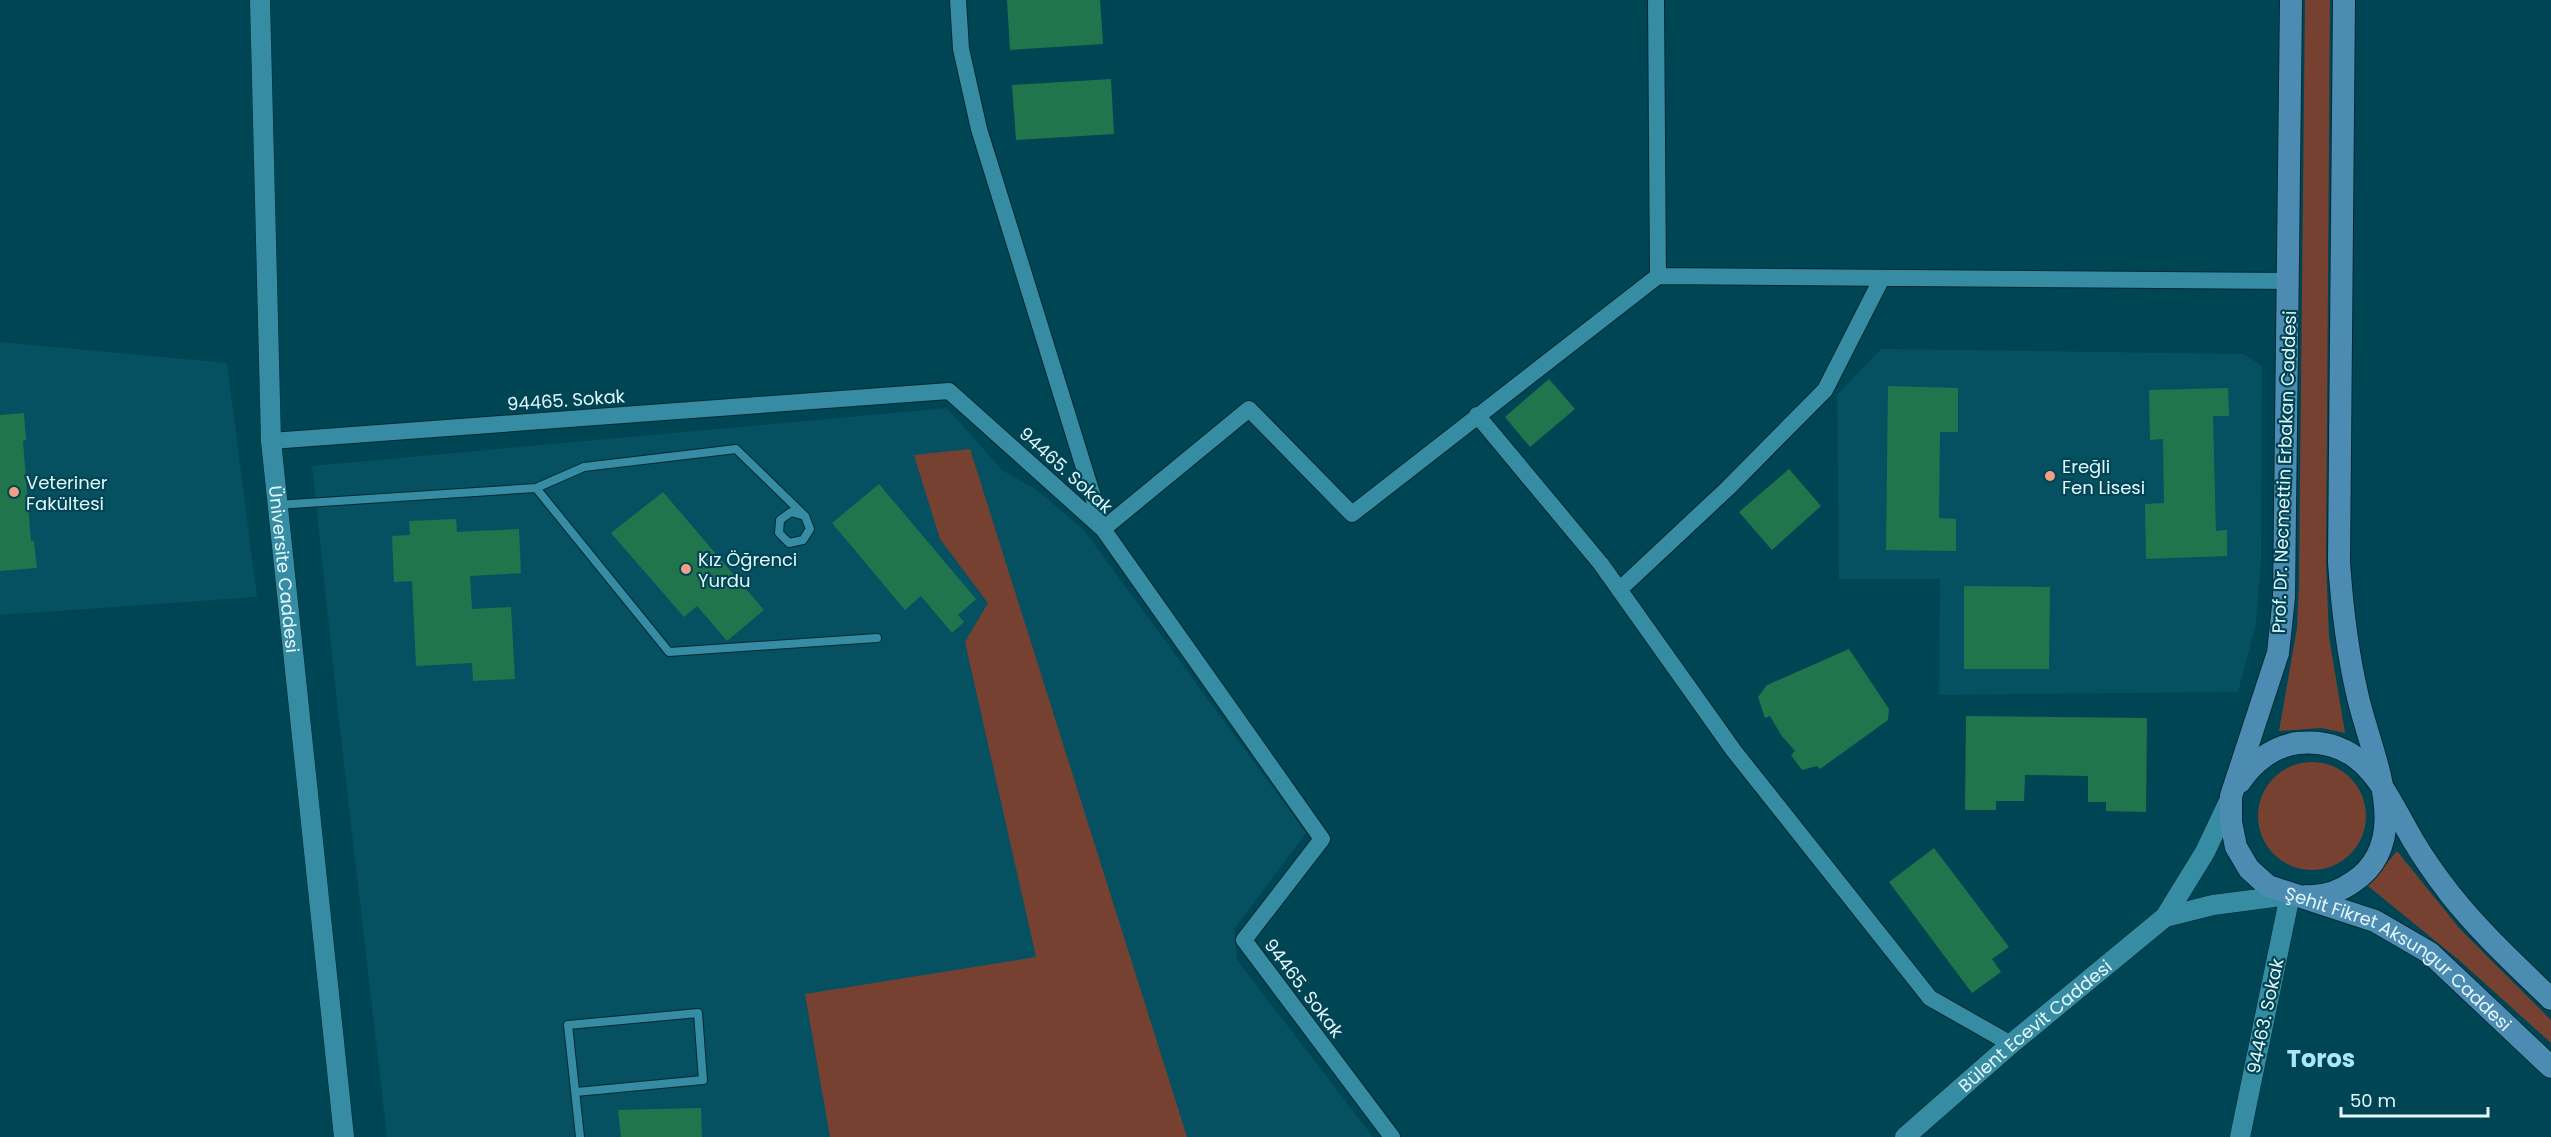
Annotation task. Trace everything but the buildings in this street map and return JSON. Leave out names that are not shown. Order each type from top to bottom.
[{"type":"main road","name":"Prof. Dr. Necmettin Erbakan Caddesi","points":[[2231,796],[2269,688],[2278,653],[2282,624],[2289,281],[2291,0]]},
{"type":"main road","points":[[2344,0],[2339,562],[2346,632],[2357,693],[2380,780],[2414,843],[2450,894],[2485,934],[2551,999]]},
{"type":"main road","points":[[2290,895],[2268,886],[2248,869],[2236,847],[2231,822],[2231,796],[2246,774],[2264,755],[2288,744],[2314,742],[2340,748],[2362,762],[2380,780]]},
{"type":"main road","name":"Şehit Fikret Aksungur Caddesi","points":[[2290,895],[2317,897],[2342,890],[2362,876],[2378,856],[2386,832],[2386,807],[2380,780]]},
{"type":"main road","name":"Şehit Fikret Aksungur Caddesi","points":[[2290,895],[2375,921],[2430,953],[2551,1067]]},
{"type":"street","name":"Üniversite Caddesi","points":[[260,0],[270,441],[344,1137]]},
{"type":"street","points":[[958,0],[961,49],[979,129],[1102,529],[1249,409],[1352,514],[1477,414],[1658,276],[2289,281]]},
{"type":"street","points":[[1656,0],[1658,276]]},
{"type":"street","points":[[1620,590],[1728,488],[1825,390],[1882,278]]},
{"type":"street","name":"94465. Sokak","points":[[270,441],[949,391],[1102,529],[1322,838],[1245,940],[1392,1137]]},
{"type":"street","points":[[1477,414],[1601,564],[1734,751],[1930,998],[2011,1044]]},
{"type":"street","name":"Bülent Ecevit Caddesi","points":[[1905,1137],[2011,1044],[2165,917],[2205,852],[2231,796]]},
{"type":"street","name":"Bülent Ecevit Caddesi","points":[[2165,917],[2214,905],[2290,895]]},
{"type":"street","name":"94463. Sokak","points":[[2240,1137],[2290,895]]},
{"type":"lane","points":[[276,506],[536,488],[584,467],[736,448],[805,516]]},
{"type":"lane","points":[[536,488],[669,652],[877,638]]},
{"type":"lane","points":[[576,1092],[703,1080],[698,1013],[568,1025],[580,1137]]},
{"type":"shaded area","points":[[2305,0],[2330,0],[2326,562],[2329,637],[2345,733],[2321,728],[2279,731],[2297,628],[2299,584]]},
{"type":"shaded area","points":[[0,342],[227,363],[257,597],[0,615]]},
{"type":"shaded area","name":"Ereğli Fen Lisesi","points":[[1881,349],[2243,354],[2262,366],[2261,557],[2256,624],[2238,692],[1939,695],[1940,579],[1839,579],[1837,395]]},
{"type":"shaded area","points":[[947,408],[1002,470],[1037,490],[1084,530],[1306,833],[1234,929],[1237,960],[1373,1137],[387,1137],[312,466]]},
{"type":"shaded area","points":[[970,449],[1187,1137],[830,1137],[805,994],[1036,957],[965,642],[988,603],[940,539],[914,455]]},
{"type":"shaded area","points":[[2312,762],[2333,766],[2350,778],[2362,795],[2366,816],[2362,837],[2350,854],[2333,866],[2312,870],[2291,866],[2274,854],[2262,837],[2258,816],[2262,795],[2274,778],[2291,766]]},
{"type":"shaded area","points":[[2397,851],[2460,929],[2551,1020],[2551,1043],[2460,961],[2368,886]]},
{"type":"place","name":"Ereğli Fen Lisesi","points":[[2050,476]]},
{"type":"place","name":"Veteriner Fakültesi","points":[[14,492]]},
{"type":"place","name":"Kız Öğrenci Yurdu","points":[[686,569]]},
{"type":"district","name":"Toros","points":[[2321,1058]]}]
